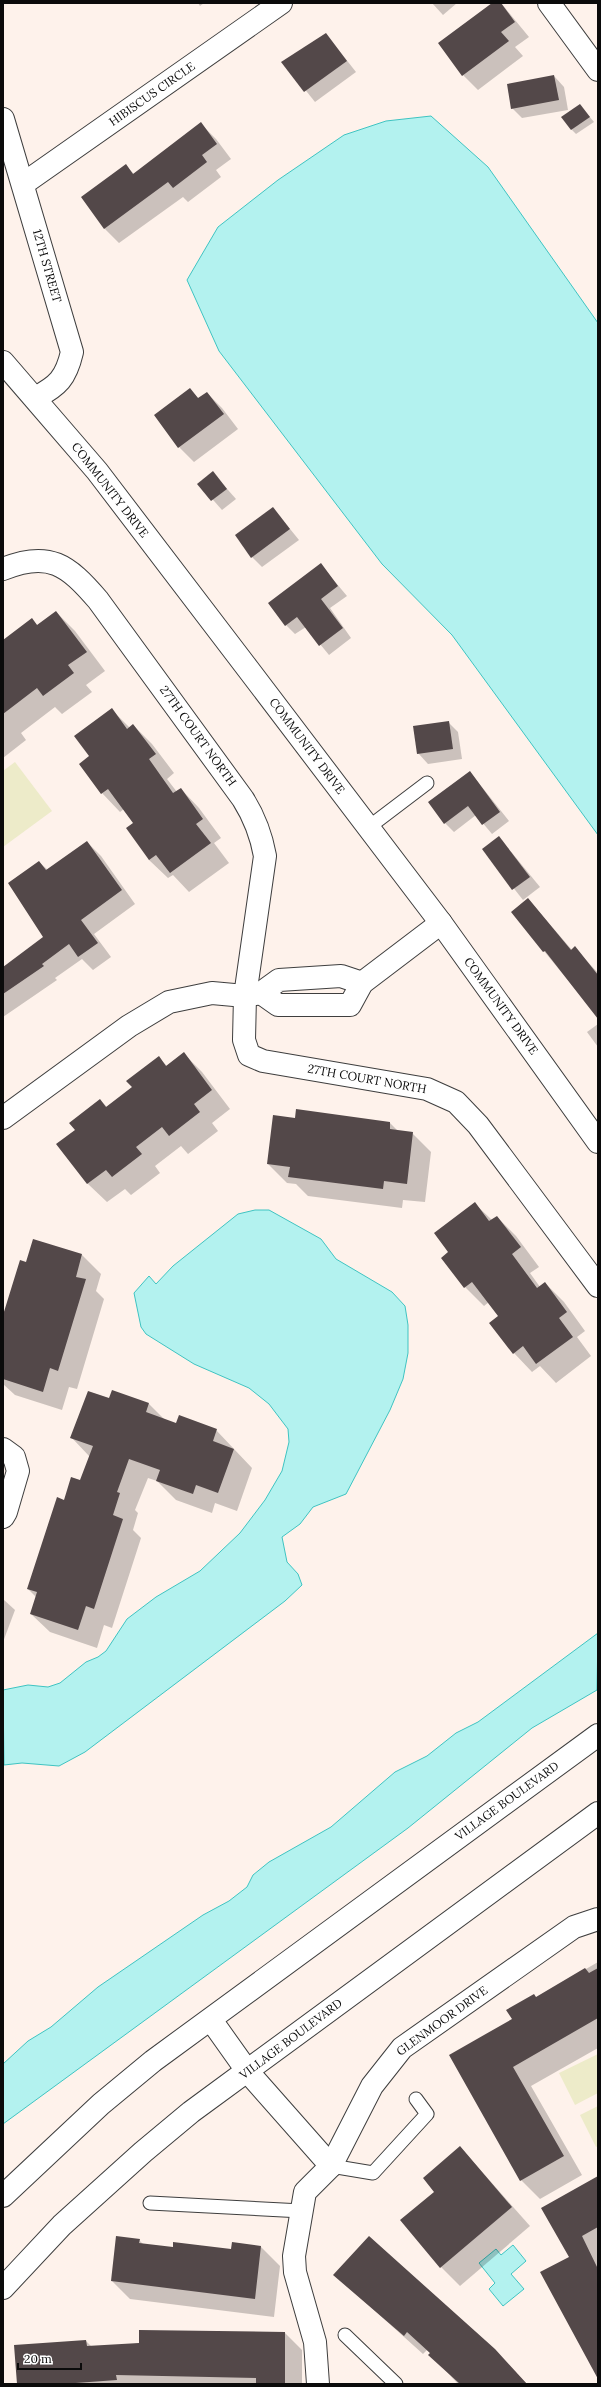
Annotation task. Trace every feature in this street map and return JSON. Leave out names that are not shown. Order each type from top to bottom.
[{"type":"street","name":"HIBISCUS CIRCLE","points":[[23,184],[281,3]]},
{"type":"street","points":[[549,3],[598,70]]},
{"type":"street","name":"12TH STREET","points":[[3,119],[72,352],[68,369],[60,382],[35,398]]},
{"type":"street","name":"COMMUNITY DRIVE","points":[[3,362],[97,471],[369,827],[441,922],[598,1142]]},
{"type":"street","name":"27TH COURT NORTH","points":[[3,568],[22,561],[43,559],[65,568],[81,580],[98,600],[244,798],[254,817],[262,835],[265,856],[253,994],[244,1040],[249,1055],[263,1061],[427,1089],[456,1102],[478,1125],[598,1286]]},
{"type":"street","points":[[3,1118],[129,1026],[169,1002],[212,993],[253,994],[278,1005],[350,1005],[362,983],[441,922]]},
{"type":"street","points":[[253,994],[279,980],[342,976],[362,983]]},
{"type":"street","points":[[3,1449],[14,1457],[18,1471],[6,1512],[3,1517]]},
{"type":"street","name":"VILLAGE BOULEVARD","points":[[3,2196],[101,2104],[153,2061],[598,1735]]},
{"type":"street","name":"VILLAGE BOULEVARD","points":[[3,2288],[62,2225],[142,2152],[192,2112],[598,1813]]},
{"type":"street","name":"GLENMOOR DRIVE","points":[[318,2384],[315,2342],[295,2272],[294,2256],[305,2192],[331,2166],[372,2086],[402,2048],[574,1928],[598,1919]]},
{"type":"street","points":[[210,2020],[248,2072],[331,2166]]},
{"type":"lane","points":[[369,827],[427,783]]},
{"type":"lane","points":[[331,2166],[373,2173],[427,2114],[416,2099]]},
{"type":"lane","points":[[150,2203],[302,2211]]},
{"type":"lane","points":[[345,2335],[396,2384]]},
{"type":"shaded area","points":[[15,762],[52,811],[3,847],[3,771]]},
{"type":"shaded area","points":[[598,2054],[598,2093],[575,2105],[559,2073]]},
{"type":"shaded area","points":[[598,2106],[598,2146],[596,2147],[580,2115]]},
{"type":"water","points":[[431,116],[488,167],[598,323],[598,835],[452,635],[382,564],[219,351],[187,280],[218,227],[278,180],[344,135],[386,121]]},
{"type":"water","points":[[255,1210],[269,1210],[321,1239],[336,1259],[392,1292],[405,1306],[408,1325],[408,1353],[403,1379],[390,1410],[346,1494],[313,1507],[300,1524],[282,1537],[287,1562],[298,1574],[302,1585],[285,1601],[85,1752],[59,1766],[22,1763],[4,1765],[3,1690],[28,1685],[48,1687],[60,1683],[86,1662],[98,1657],[106,1651],[127,1619],[156,1597],[200,1571],[240,1533],[265,1500],[282,1471],[289,1442],[288,1429],[269,1404],[249,1388],[194,1364],[146,1334],[141,1327],[134,1293],[149,1276],[156,1284],[173,1266],[238,1214]]},
{"type":"water","points":[[598,1633],[597,1690],[532,1728],[408,1828],[3,2124],[3,2064],[28,2041],[51,2027],[98,1987],[203,1915],[229,1901],[247,1887],[253,1875],[269,1862],[331,1827],[395,1772],[427,1756],[456,1733],[478,1722]]},
{"type":"water","points":[[513,2245],[526,2261],[511,2274],[524,2289],[503,2306],[489,2289],[495,2283],[479,2263],[496,2249],[501,2255]]},
{"type":"building","points":[[492,3],[501,3],[515,22],[501,32],[509,41],[462,76],[438,43]]},
{"type":"building","points":[[326,33],[347,61],[304,92],[281,62]]},
{"type":"building","points":[[554,75],[559,100],[511,109],[507,84]]},
{"type":"building","points":[[580,104],[590,117],[571,130],[561,117]]},
{"type":"building","points":[[201,122],[217,144],[202,155],[207,162],[173,188],[168,182],[104,229],[81,197],[126,164],[133,174]]},
{"type":"building","points":[[190,388],[198,398],[207,392],[224,414],[178,448],[154,415]]},
{"type":"building","points":[[213,471],[227,489],[211,501],[197,484]]},
{"type":"building","points":[[273,507],[290,529],[251,558],[235,535]]},
{"type":"building","points":[[321,563],[338,586],[321,599],[343,628],[319,646],[297,617],[285,626],[268,603]]},
{"type":"building","points":[[56,611],[87,652],[68,665],[74,673],[43,696],[37,688],[3,714],[3,640],[32,618],[37,625]]},
{"type":"building","points":[[112,708],[127,729],[133,724],[156,754],[149,759],[173,793],[181,788],[203,819],[196,824],[211,843],[170,873],[156,855],[149,860],[126,828],[133,823],[108,789],[101,794],[79,764],[89,756],[74,736]]},
{"type":"building","points":[[449,721],[453,749],[417,754],[413,726]]},
{"type":"building","points":[[470,771],[500,812],[482,825],[468,806],[444,824],[428,802]]},
{"type":"building","points":[[499,836],[530,877],[512,890],[482,849]]},
{"type":"building","points":[[87,841],[122,890],[81,920],[98,943],[78,957],[69,944],[42,964],[44,966],[3,994],[3,967],[43,937],[8,883],[39,861],[46,870]]},
{"type":"building","points":[[528,898],[571,950],[575,946],[598,975],[598,1019],[545,951],[543,952],[511,912]]},
{"type":"building","points":[[184,1052],[212,1090],[194,1104],[200,1112],[169,1136],[162,1127],[136,1147],[142,1154],[112,1177],[106,1170],[87,1184],[56,1144],[75,1130],[69,1123],[100,1099],[106,1107],[132,1087],[126,1081],[159,1056],[166,1066]]},
{"type":"building","points":[[296,1109],[390,1122],[390,1129],[413,1132],[407,1184],[384,1181],[383,1189],[288,1177],[290,1167],[267,1164],[273,1115],[295,1118]]},
{"type":"building","points":[[475,1202],[489,1221],[497,1216],[521,1247],[512,1254],[537,1288],[545,1282],[567,1312],[559,1318],[573,1337],[536,1364],[523,1346],[513,1354],[489,1323],[498,1316],[472,1282],[464,1288],[441,1258],[448,1252],[434,1233]]},
{"type":"building","points":[[33,1239],[82,1254],[76,1277],[86,1279],[58,1371],[50,1368],[43,1392],[3,1379],[3,1315],[20,1260],[26,1262]]},
{"type":"building","points":[[112,1390],[149,1403],[146,1412],[176,1423],[179,1415],[217,1429],[213,1441],[234,1449],[218,1493],[196,1485],[193,1494],[156,1481],[160,1470],[129,1459],[117,1492],[120,1493],[113,1515],[123,1519],[94,1609],[86,1606],[78,1630],[30,1614],[37,1592],[27,1589],[57,1497],[64,1500],[71,1477],[80,1480],[93,1446],[70,1438],[88,1391],[109,1398]]},
{"type":"building","points":[[585,1968],[589,1973],[598,1968],[598,2018],[513,2067],[564,2156],[520,2181],[449,2055],[512,2019],[506,2010],[534,1994],[536,1997]]},
{"type":"building","points":[[460,2146],[512,2207],[440,2268],[400,2220],[434,2192],[423,2178]]},
{"type":"building","points":[[598,2176],[598,2227],[582,2236],[598,2269],[598,2379],[540,2272],[569,2257],[541,2208]]},
{"type":"building","points":[[116,2236],[140,2239],[139,2243],[173,2247],[173,2242],[231,2249],[232,2242],[261,2246],[255,2299],[111,2281]]},
{"type":"building","points":[[369,2236],[495,2349],[527,2384],[460,2384],[428,2355],[430,2353],[407,2332],[404,2336],[333,2275]]},
{"type":"building","points":[[139,2330],[285,2332],[285,2384],[256,2384],[256,2378],[116,2375],[117,2380],[62,2384],[17,2384],[14,2345],[86,2340],[87,2346],[139,2343]]}]
